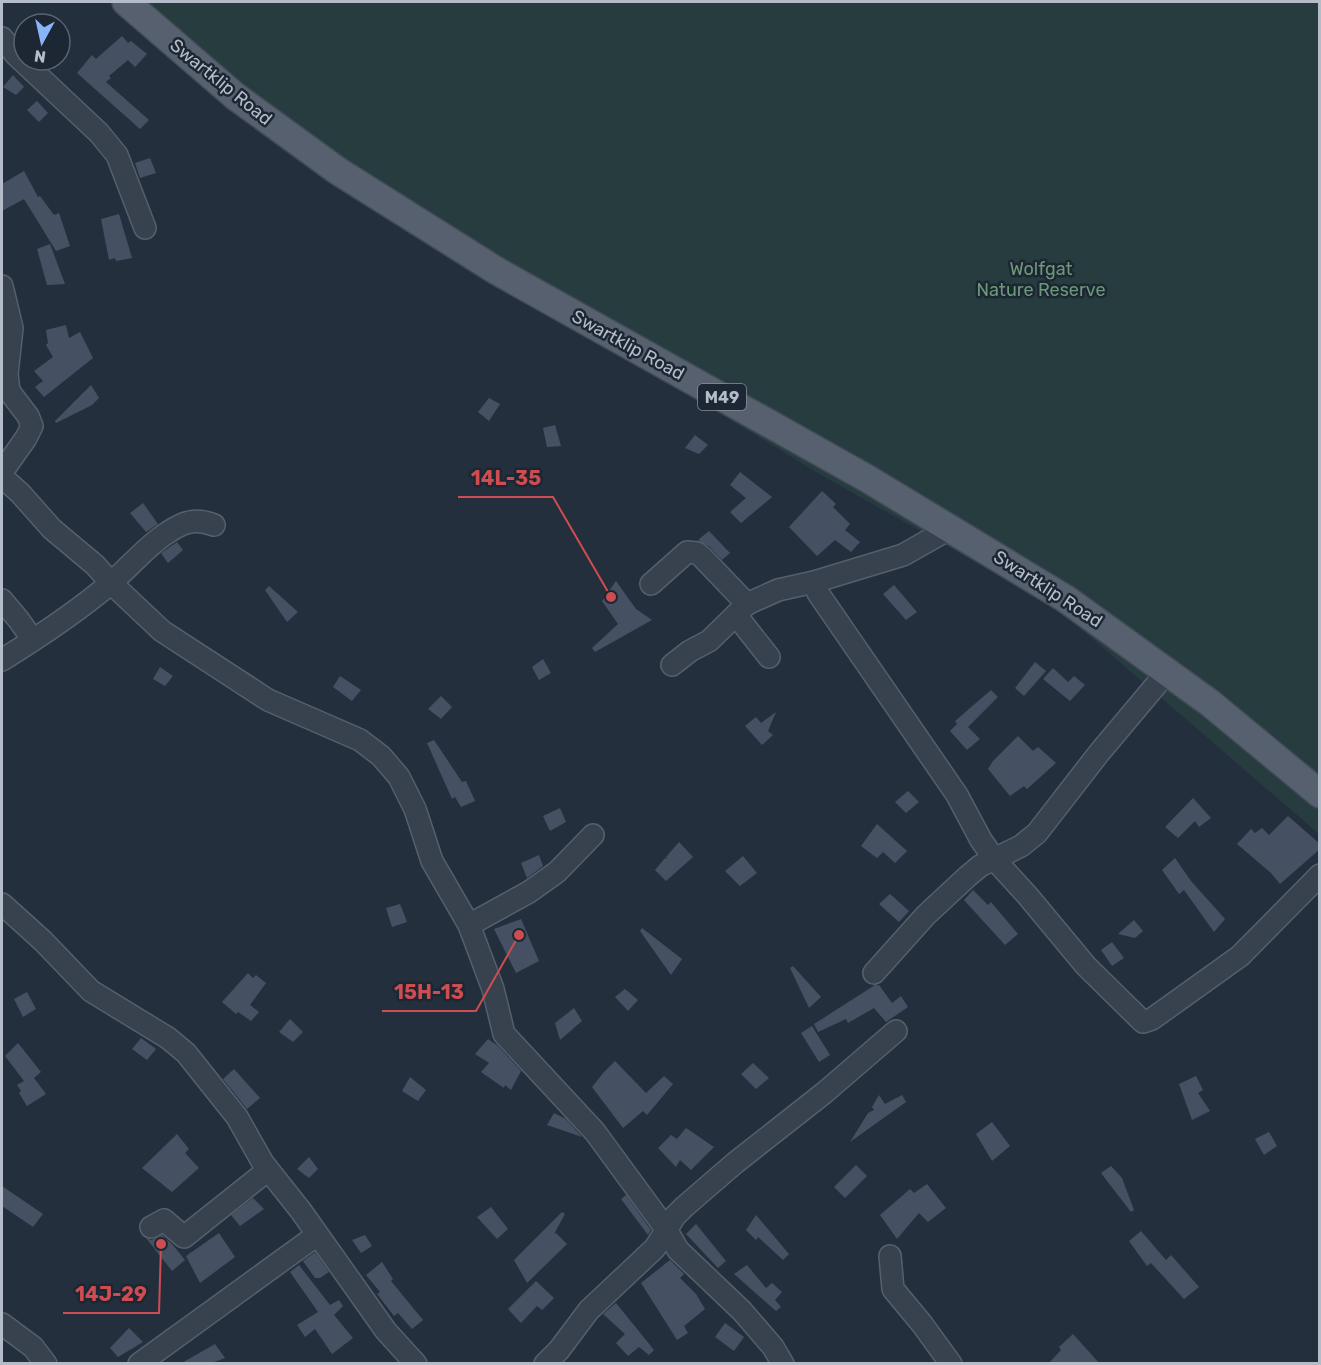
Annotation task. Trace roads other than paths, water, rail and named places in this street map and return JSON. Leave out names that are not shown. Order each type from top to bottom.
[{"type":"main road","name":"Swartklip Road","points":[[126,2],[235,96],[338,171],[497,272],[868,479],[949,529],[994,553],[1066,599],[1210,703],[1320,794]]},
{"type":"street","points":[[2,38],[16,55],[99,133],[117,155],[145,228]]},
{"type":"street","points":[[2,285],[12,328],[8,374],[9,391],[28,416],[32,426],[2,472]]},
{"type":"street","points":[[2,477],[20,493],[52,529],[95,565],[162,631],[268,700],[360,741],[381,756],[399,777],[415,809],[432,861],[469,926],[493,989],[504,1034],[595,1132],[666,1229],[678,1250],[742,1311],[773,1347],[783,1364]]},
{"type":"street","points":[[2,660],[111,583],[170,531],[186,523],[204,521],[214,525]]},
{"type":"street","points":[[672,665],[690,651],[709,641],[742,610],[778,590],[814,582],[903,555],[949,529]]},
{"type":"street","points":[[651,584],[687,552],[702,557],[742,610],[769,657]]},
{"type":"street","points":[[814,582],[818,593],[957,795],[981,840],[995,860],[1086,966],[1143,1022],[1152,1019],[1240,956],[1320,875]]},
{"type":"street","points":[[2,600],[33,640]]},
{"type":"street","points":[[874,972],[926,915],[980,866],[1021,846],[1037,833],[1099,753],[1167,672]]},
{"type":"street","points":[[469,926],[503,908],[548,879],[593,835]]},
{"type":"street","points":[[4,911],[43,941],[91,991],[168,1038],[186,1053],[237,1117],[268,1170],[301,1211],[386,1331],[416,1364]]},
{"type":"street","points":[[545,1364],[559,1350],[589,1310],[655,1248],[666,1229],[684,1207],[735,1163],[824,1094],[896,1031]]},
{"type":"street","points":[[151,1227],[164,1220],[184,1237],[268,1170]]},
{"type":"street","points":[[139,1364],[317,1235]]},
{"type":"street","points":[[890,1256],[893,1289],[951,1364]]},
{"type":"street","points":[[2,1324],[33,1347],[46,1364]]},
{"type":"place","name":"14L-35","points":[[611,597]]},
{"type":"place","name":"15H-13","points":[[519,935]]},
{"type":"place","name":"14J-29","points":[[161,1244]]},
{"type":"park label","name":"Wolfgat Nature Reserve","points":[[1041,279]]}]
